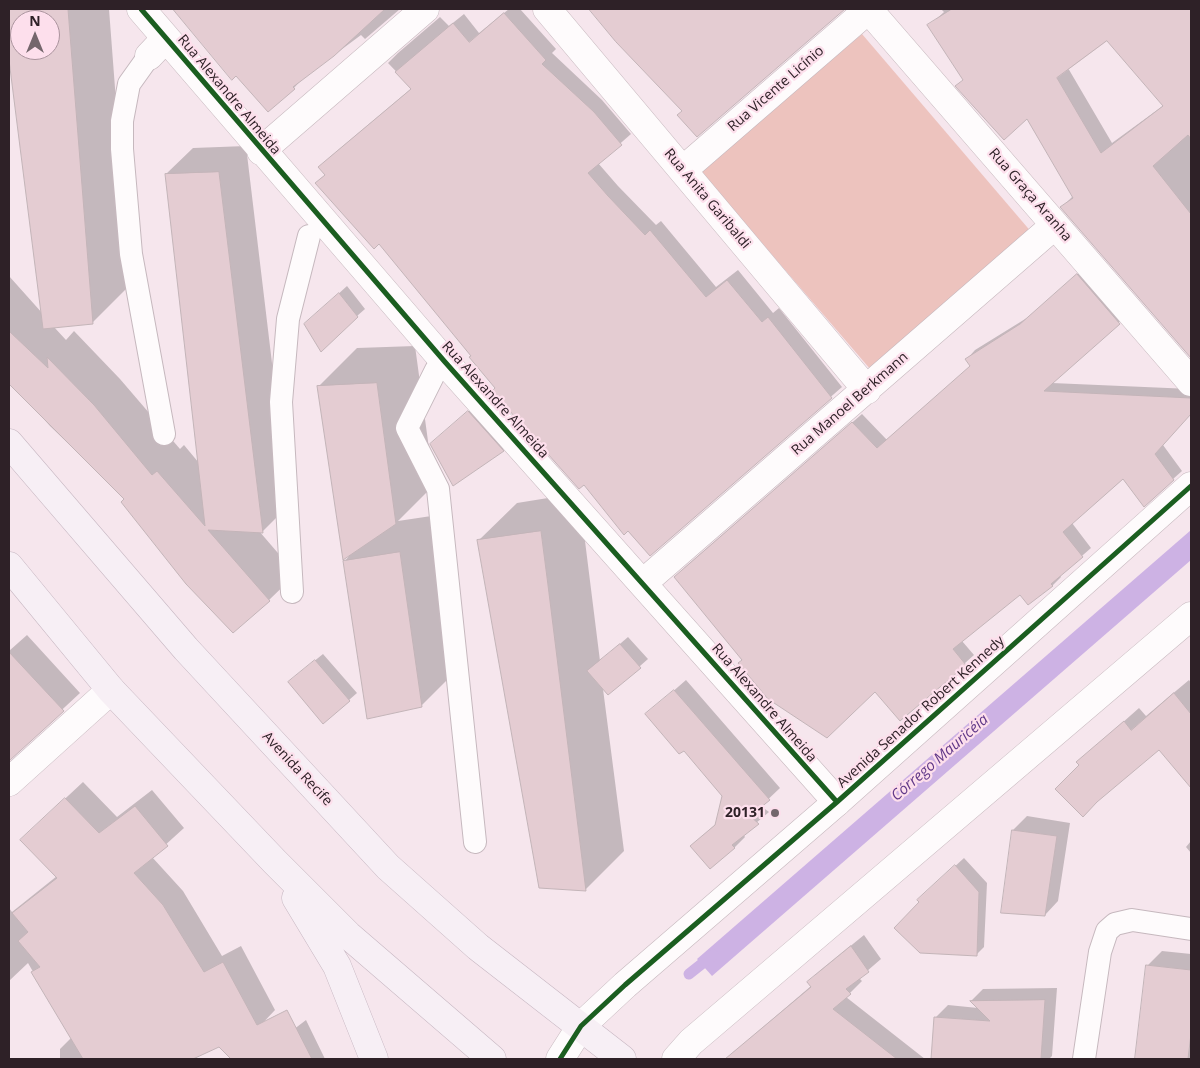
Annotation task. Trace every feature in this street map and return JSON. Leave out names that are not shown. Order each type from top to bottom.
[{"type":"main road","name":"Avenida Recife","points":[[9,443],[186,649],[388,867],[478,947],[622,1059]]},
{"type":"main road","points":[[9,566],[111,690],[275,862],[348,935],[492,1059]]},
{"type":"main road","points":[[275,862],[337,966],[374,1059]]},
{"type":"street","name":"Rua Alexandre Almeida","points":[[141,9],[158,47],[261,151],[314,226],[441,366],[643,582],[837,802]]},
{"type":"street","points":[[261,151],[425,9]]},
{"type":"street","name":"Rua Anita Garibaldi","points":[[547,9],[867,390]]},
{"type":"street","name":"Rua Vicente Licínio","points":[[683,170],[868,9]]},
{"type":"street","name":"Rua Graça Aranha","points":[[868,9],[1191,382]]},
{"type":"street","name":"Rua Manoel Berkmann","points":[[643,582],[867,390],[1055,224]]},
{"type":"street","name":"Avenida Senador Robert Kennedy","points":[[560,1059],[580,1026],[837,802],[1191,486]]},
{"type":"street","points":[[676,1059],[691,1042],[1191,618]]},
{"type":"street","points":[[9,782],[111,690]]},
{"type":"lane","points":[[158,47],[129,84],[122,121],[123,180],[131,254],[164,434]]},
{"type":"lane","points":[[292,592],[281,402],[288,319],[314,226]]},
{"type":"lane","points":[[441,366],[407,428],[438,488],[474,842]]},
{"type":"lane","points":[[1084,1059],[1100,952],[1107,931],[1115,924],[1132,920],[1191,929]]},
{"type":"shaded area","points":[[862,34],[1033,234],[871,370],[700,171]]},
{"type":"water","points":[[1191,530],[1191,560],[712,976],[697,959]]},
{"type":"building","points":[[9,9],[68,9],[93,324],[43,329],[9,60]]},
{"type":"building","points":[[173,9],[385,9],[334,56],[293,87],[295,89],[268,112],[236,76],[232,80]]},
{"type":"building","points":[[589,9],[845,9],[697,137],[677,115],[682,111],[616,42]]},
{"type":"building","points":[[952,9],[1191,9],[1191,139],[1188,135],[1153,166],[1191,214],[1191,358],[1060,207],[1073,198],[1027,119],[1004,140],[955,86],[963,80],[927,25]],"holes":[[[1107,41],[1163,106],[1101,153],[1057,78]]]},
{"type":"building","points":[[504,13],[546,60],[542,64],[594,112],[622,145],[588,173],[645,235],[650,230],[706,297],[727,280],[762,322],[768,317],[832,398],[650,556],[628,531],[624,535],[584,485],[579,489],[492,391],[495,388],[469,357],[471,356],[379,244],[374,249],[315,183],[325,175],[318,167],[411,89],[395,72],[453,23],[469,42]]},
{"type":"building","points":[[219,172],[263,533],[208,530],[270,601],[233,633],[186,584],[121,502],[124,499],[9,384],[9,331],[48,368],[47,357],[94,405],[152,475],[157,471],[205,526],[165,174]]},
{"type":"building","points":[[1077,274],[1120,324],[1044,391],[1191,398],[1191,414],[1155,454],[1174,480],[1144,507],[1123,479],[1063,532],[1083,557],[1051,584],[1053,586],[1028,605],[1020,595],[953,649],[966,665],[900,721],[875,692],[827,738],[768,699],[738,663],[742,660],[674,577],[852,422],[877,448],[970,366],[965,359],[1020,324]]},
{"type":"building","points":[[339,293],[358,317],[321,352],[304,324]]},
{"type":"building","points":[[377,383],[396,524],[343,560],[317,386]]},
{"type":"building","points":[[468,411],[504,451],[453,486],[430,444]]},
{"type":"building","points":[[541,531],[586,891],[539,888],[477,540]]},
{"type":"building","points":[[400,552],[422,707],[367,719],[343,561]]},
{"type":"building","points":[[620,644],[641,668],[608,695],[587,671]]},
{"type":"building","points":[[9,652],[64,711],[9,761]]},
{"type":"building","points":[[315,660],[350,701],[323,724],[288,682]]},
{"type":"building","points":[[674,690],[770,800],[750,816],[759,824],[732,845],[735,848],[710,869],[690,846],[715,825],[722,796],[684,751],[679,754],[645,714]]},
{"type":"building","points":[[1174,693],[1191,714],[1191,788],[1159,750],[1097,802],[1083,817],[1055,789],[1079,765],[1076,762],[1124,721],[1131,730]]},
{"type":"building","points":[[65,798],[99,833],[135,806],[168,846],[134,873],[163,905],[204,972],[223,962],[257,1025],[287,1010],[312,1059],[231,1059],[219,1047],[193,1059],[83,1059],[31,972],[40,967],[18,941],[28,932],[12,913],[57,878],[20,840]]},
{"type":"building","points":[[1012,830],[1057,836],[1045,916],[1001,913]]},
{"type":"building","points":[[955,865],[979,892],[977,956],[920,953],[894,928],[919,902],[917,900]]},
{"type":"building","points":[[851,946],[869,972],[846,989],[851,994],[833,1009],[897,1059],[725,1059],[811,987],[807,982]]},
{"type":"building","points":[[1146,965],[1191,970],[1191,1034],[1188,1059],[1135,1059]]},
{"type":"building","points":[[1045,1000],[1041,1059],[931,1059],[934,1017],[990,1021],[970,1001]]},
{"type":"waterway","name":"Córrego Mauricéia","points":[[689,974],[713,955]]},
{"type":"cycle path","points":[[141,9],[445,362],[837,802]]},
{"type":"cycle path","points":[[560,1059],[581,1026],[625,985],[837,802],[1191,486]]},
{"type":"place","name":"20131","points":[[775,813]]}]
